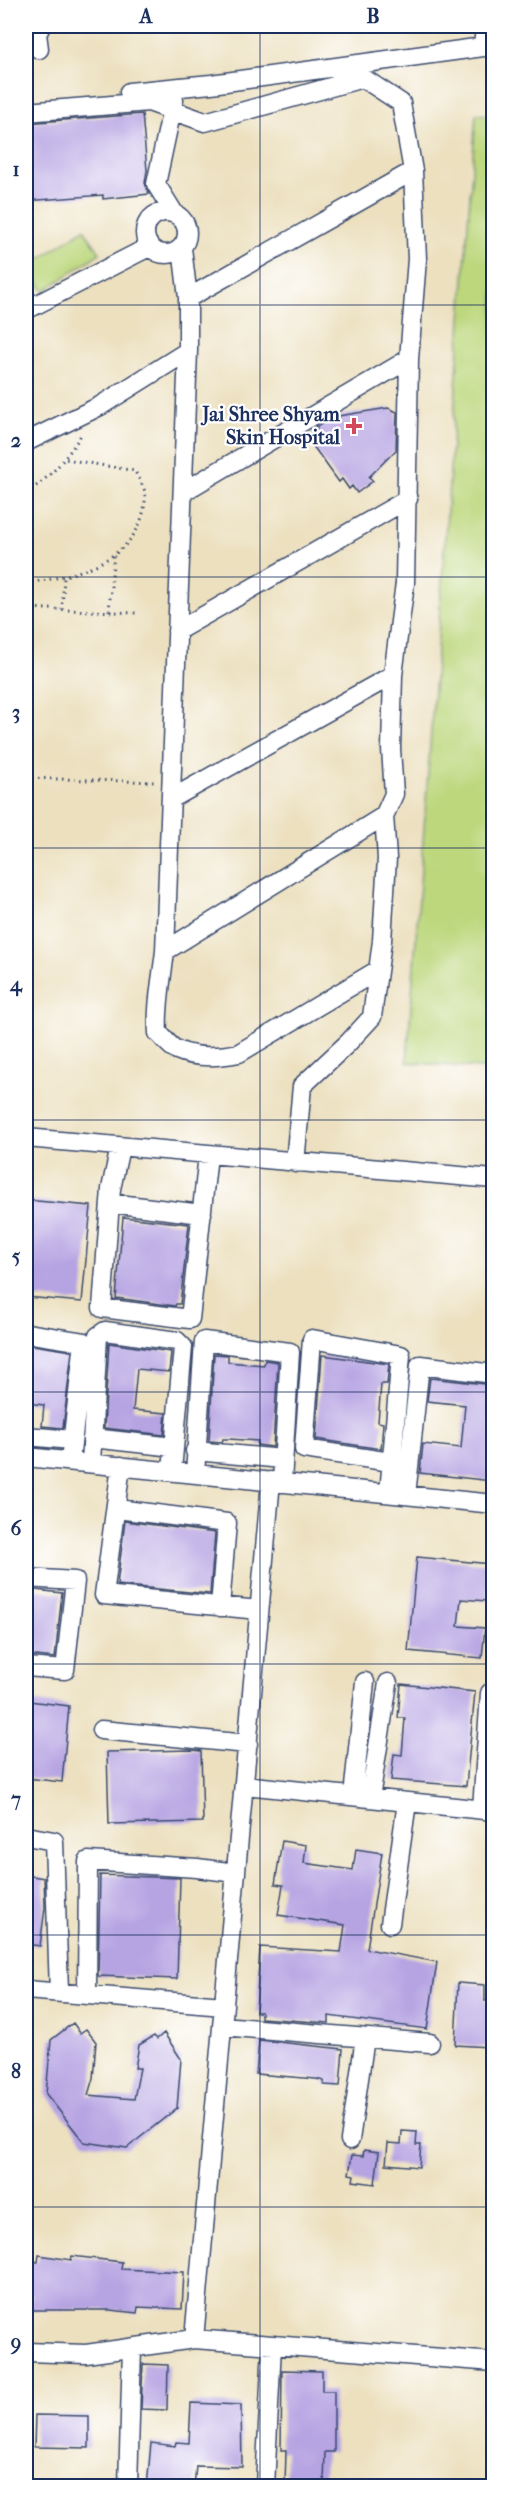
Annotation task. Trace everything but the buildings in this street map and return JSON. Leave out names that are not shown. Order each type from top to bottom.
[{"type":"street","points":[[39,49],[37,34],[42,26]]},
{"type":"street","points":[[26,103],[211,84],[488,47],[485,26]]},
{"type":"street","points":[[26,112],[149,102],[205,122],[363,78],[401,103],[413,171],[417,259],[409,359],[405,583],[393,675],[391,749],[394,794],[384,816],[387,858],[378,970],[372,1017],[302,1086],[295,1163]]},
{"type":"street","points":[[176,87],[173,112],[156,184],[174,213],[180,217],[188,236],[182,248],[188,298],[188,351],[165,951],[161,997],[156,1014],[158,1033],[175,1049],[216,1058],[239,1053],[378,970]]},
{"type":"street","points":[[188,298],[413,171]]},
{"type":"street","points":[[174,213],[160,213],[149,221],[145,233],[149,247],[162,254],[169,255],[182,248]]},
{"type":"street","points":[[26,310],[149,247]]},
{"type":"street","points":[[26,442],[100,406],[188,351]]},
{"type":"street","points":[[183,492],[409,359]]},
{"type":"street","points":[[177,632],[408,499]]},
{"type":"street","points":[[171,791],[393,675]]},
{"type":"street","points":[[165,951],[384,816]]},
{"type":"street","points":[[26,1138],[494,1179]]},
{"type":"street","points":[[120,1147],[110,1203],[102,1308],[190,1318],[208,1155]]},
{"type":"street","points":[[110,1203],[202,1214]]},
{"type":"street","points":[[91,1463],[98,1336],[105,1331],[177,1341],[183,1347],[172,1472]]},
{"type":"street","points":[[26,1333],[84,1342],[70,1461]]},
{"type":"street","points":[[391,1462],[304,1449],[312,1340],[401,1355],[391,1462],[397,1494]]},
{"type":"street","points":[[194,2339],[259,1610],[277,1482],[283,1459],[290,1352],[204,1341],[195,1474]]},
{"type":"street","points":[[397,1494],[420,1365],[494,1374]]},
{"type":"street","points":[[26,1436],[72,1440]]},
{"type":"street","points":[[92,1438],[174,1447]]},
{"type":"street","points":[[195,1451],[283,1459]]},
{"type":"street","points":[[26,1457],[494,1504]]},
{"type":"street","points":[[121,1466],[104,1595],[259,1610]]},
{"type":"street","points":[[117,1509],[226,1523],[220,1607]]},
{"type":"street","points":[[26,1578],[75,1581],[65,1670],[26,1667]]},
{"type":"street","points":[[362,1797],[365,1682]]},
{"type":"street","points":[[362,1797],[388,1683]]},
{"type":"street","points":[[244,1785],[488,1810],[490,1693]]},
{"type":"street","points":[[101,1730],[248,1744]]},
{"type":"street","points":[[390,1924],[406,1802]]},
{"type":"street","points":[[26,1836],[54,1840],[59,1992]]},
{"type":"street","points":[[87,1995],[88,1861],[197,1868],[236,1873]]},
{"type":"street","points":[[26,1990],[224,2006]]},
{"type":"street","points":[[222,2026],[430,2043]]},
{"type":"street","points":[[350,2139],[365,2038]]},
{"type":"street","points":[[26,2352],[86,2354],[194,2339],[494,2362]]},
{"type":"street","points":[[265,2487],[272,2345]]},
{"type":"street","points":[[128,2487],[132,2348]]},
{"type":"path","points":[[26,493],[45,481],[65,459],[83,433]]},
{"type":"path","points":[[26,583],[64,577],[97,564],[114,554],[137,532],[144,512],[145,492],[135,471],[65,459]]},
{"type":"path","points":[[110,612],[114,554]]},
{"type":"path","points":[[62,610],[64,577]]},
{"type":"path","points":[[26,608],[136,613]]},
{"type":"path","points":[[26,778],[171,791]]},
{"type":"green space","points":[[476,114],[494,116],[493,1069],[407,1062]]},
{"type":"green space","points":[[84,229],[100,253],[44,291],[28,267]]},
{"type":"place","name":"Jai Shree Shyam Skin Hospital","points":[[354,426]]}]
